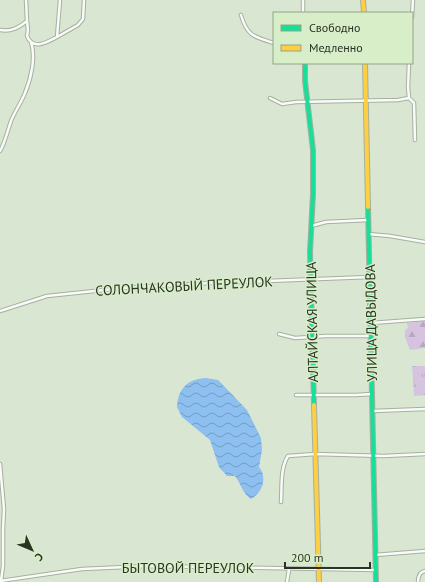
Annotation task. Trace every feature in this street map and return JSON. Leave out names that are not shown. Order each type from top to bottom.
[{"type":"main road","points":[[363,0],[364,12]]},
{"type":"main road","name":"АЛТАЙСКАЯ УЛИЦА","points":[[305,64],[305,81],[313,150],[311,279],[319,582]]},
{"type":"main road","name":"УЛИЦА ДАВЫДОВА","points":[[365,64],[376,582]]},
{"type":"street","points":[[0,152],[29,82],[33,60],[33,47],[27,36],[26,0]]},
{"type":"street","points":[[57,37],[60,0]]},
{"type":"street","points":[[30,42],[39,45],[44,44],[78,25],[84,19],[84,0]]},
{"type":"street","points":[[303,0],[303,12]]},
{"type":"street","points":[[412,12],[413,0]]},
{"type":"street","points":[[241,15],[245,27],[250,32],[258,38],[273,43]]},
{"type":"street","points":[[0,30],[8,31],[21,26],[26,21]]},
{"type":"street","points":[[409,64],[408,87],[409,98],[414,103],[415,140]]},
{"type":"street","points":[[270,98],[282,104],[398,100],[409,98]]},
{"type":"street","points":[[311,226],[326,222],[368,220]]},
{"type":"street","points":[[368,234],[425,242]]},
{"type":"street","name":"СОЛОНЧАКОВЫЙ ПЕРЕУЛОК","points":[[0,311],[47,296],[123,288],[370,277]]},
{"type":"street","points":[[371,323],[425,319]]},
{"type":"street","points":[[279,334],[295,338],[371,336]]},
{"type":"street","points":[[296,395],[372,394]]},
{"type":"street","points":[[373,411],[425,409]]},
{"type":"street","points":[[281,502],[283,474],[285,461],[288,456],[315,454],[425,454]]},
{"type":"street","points":[[0,464],[4,509],[3,566],[1,582]]},
{"type":"street","points":[[376,555],[425,551]]},
{"type":"street","name":"БЫТОВОЙ ПЕРЕУЛОК","points":[[1,582],[82,569],[148,566],[376,570]]},
{"type":"street","points":[[286,582],[290,568]]},
{"type":"street","points":[[418,582],[418,576],[420,573],[425,571]]},
{"type":"green space","points":[[425,321],[425,348],[410,350],[405,337],[405,330],[408,328],[407,323]]},
{"type":"green space","points":[[412,366],[425,366],[425,395],[414,396]]},
{"type":"water","points":[[206,378],[218,380],[247,410],[261,438],[262,450],[259,467],[262,471],[263,480],[261,489],[251,499],[244,492],[235,476],[227,476],[219,467],[210,440],[182,417],[177,407],[179,395],[185,386],[194,380]]},
{"type":"traffic: fast","points":[[305,64],[305,81],[313,150],[313,194],[310,252],[314,405]]},
{"type":"traffic: fast","points":[[368,207],[376,582]]},
{"type":"traffic: slow","points":[[363,0],[364,12]]},
{"type":"traffic: slow","points":[[365,64],[368,207]]},
{"type":"traffic: slow","points":[[314,405],[319,582]]}]
